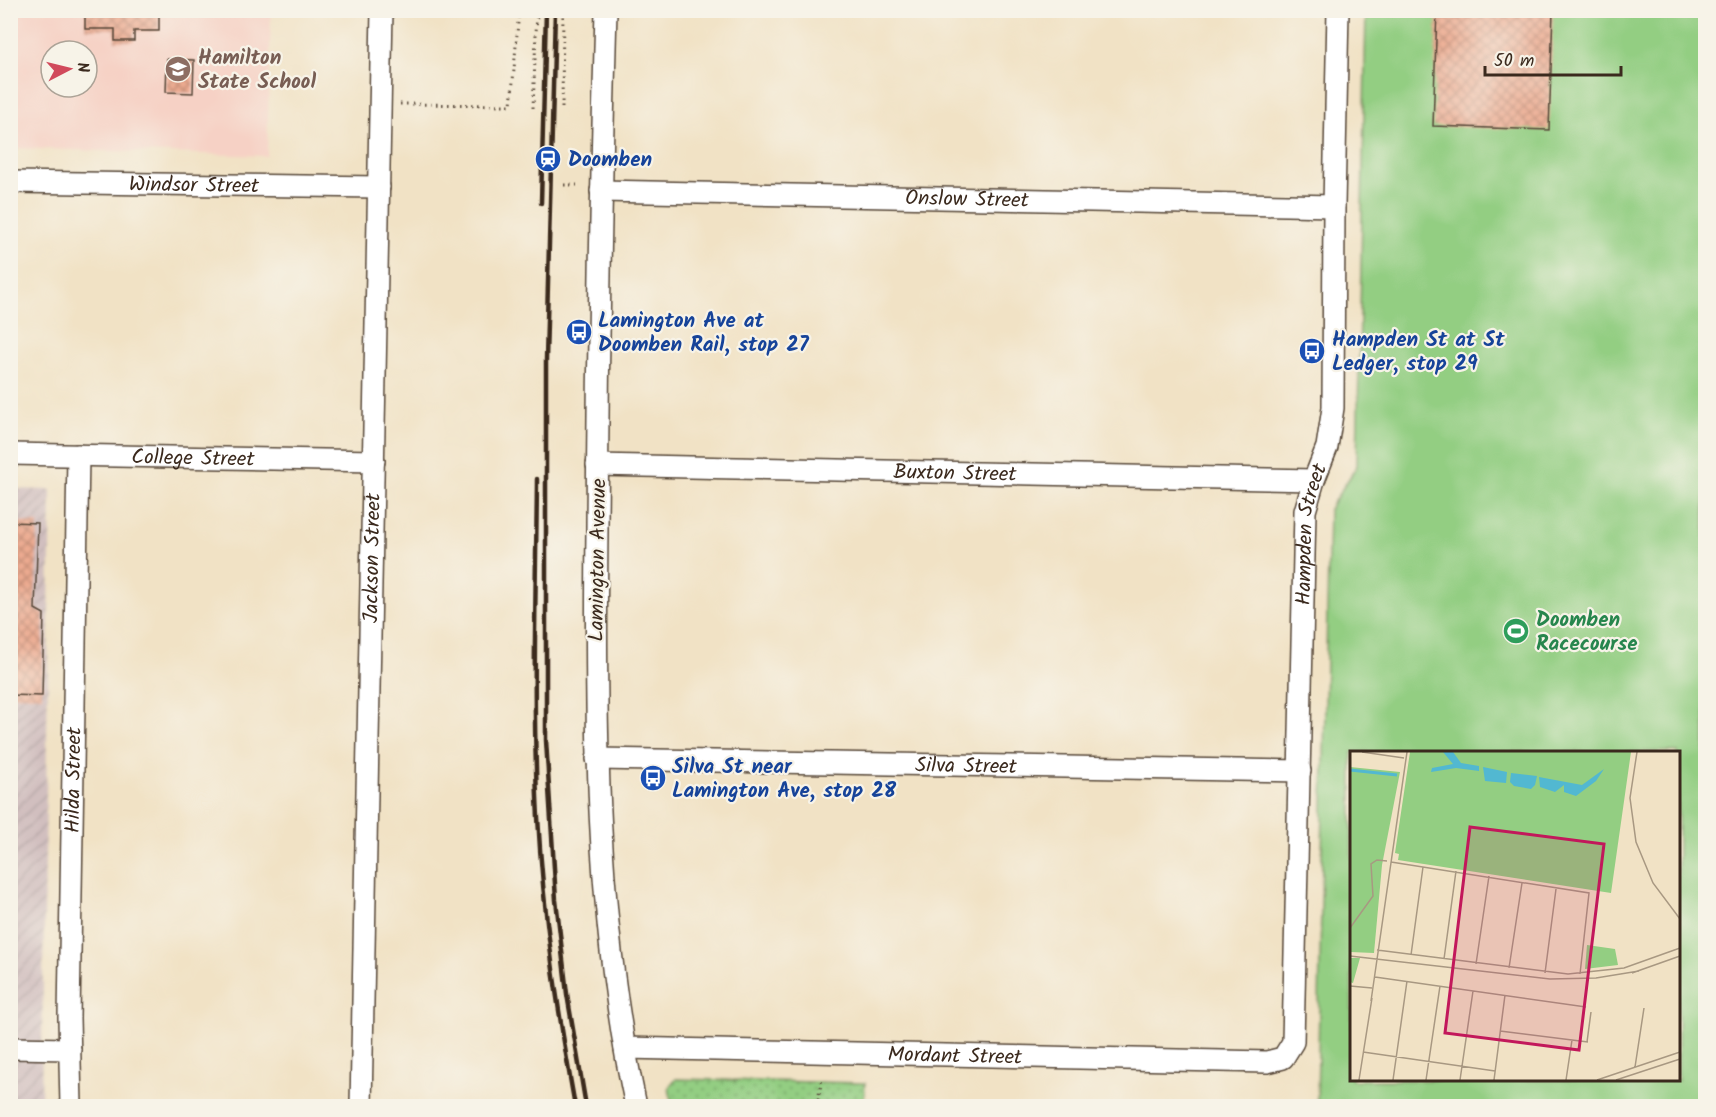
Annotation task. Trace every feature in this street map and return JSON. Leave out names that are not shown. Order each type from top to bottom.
[{"type":"street","name":"Jackson Street","points":[[361,1107],[382,10]]},
{"type":"street","name":"Lamington Avenue","points":[[606,10],[601,191],[595,691],[597,759],[612,952],[625,1048],[636,1107]]},
{"type":"street","name":"Hampden Street","points":[[1283,1058],[1293,1042],[1305,512],[1327,447],[1333,408],[1338,10]]},
{"type":"street","name":"Windsor Street","points":[[10,182],[379,187]]},
{"type":"street","name":"Onslow Street","points":[[601,191],[1334,206]]},
{"type":"street","name":"College Street","points":[[10,454],[374,460]]},
{"type":"street","name":"Hilda Street","points":[[71,1107],[78,455]]},
{"type":"street","name":"Buxton Street","points":[[597,465],[1314,480]]},
{"type":"street","name":"Silva Street","points":[[597,759],[1300,771]]},
{"type":"street","points":[[10,1048],[70,1049]]},
{"type":"street","name":"Mordant Street","points":[[625,1048],[1267,1062],[1283,1058]]},
{"type":"path","points":[[400,104],[511,105],[519,10]]},
{"type":"path","points":[[533,108],[537,10]]},
{"type":"path","points":[[562,108],[563,10]]},
{"type":"path","points":[[564,185],[578,185]]},
{"type":"path","points":[[817,1107],[822,1078]]},
{"type":"shaded area","name":"Hamilton State School","points":[[11,11],[271,11],[267,156],[11,148]]},
{"type":"shaded area","points":[[11,489],[51,490],[41,1106],[11,1106]]},
{"type":"green space","name":"Doomben Racecourse","points":[[1366,11],[1705,11],[1705,1106],[1317,1106],[1329,509],[1357,466]]},
{"type":"green space","points":[[676,1079],[865,1083],[864,1106],[672,1106],[669,1087]]},
{"type":"building","points":[[85,10],[159,10],[159,31],[134,31],[134,41],[115,41],[115,29],[85,29]]},
{"type":"building","points":[[1437,10],[1553,10],[1549,130],[1433,126]]},
{"type":"building","points":[[167,59],[194,60],[193,93],[166,92]]},
{"type":"building","points":[[10,522],[38,523],[35,609],[44,614],[42,696],[10,695]]},
{"type":"railway","points":[[541,203],[546,10]]},
{"type":"railway","points":[[555,10],[546,360],[546,740],[556,900],[567,994],[586,1106]]},
{"type":"railway","points":[[537,479],[535,691],[538,817],[552,962],[575,1106]]},
{"type":"place","name":"Hamilton State School","points":[[178,69]]},
{"type":"place","name":"Doomben","points":[[548,159]]},
{"type":"place","name":"Lamington Ave at Doomben Rail, stop 27","points":[[579,332]]},
{"type":"place","name":"Hampden St at St Ledger, stop 29","points":[[1312,351]]},
{"type":"place","name":"Doomben Racecourse","points":[[1516,631]]},
{"type":"place","name":"Silva St near Lamington Ave, stop 28","points":[[653,778]]}]
